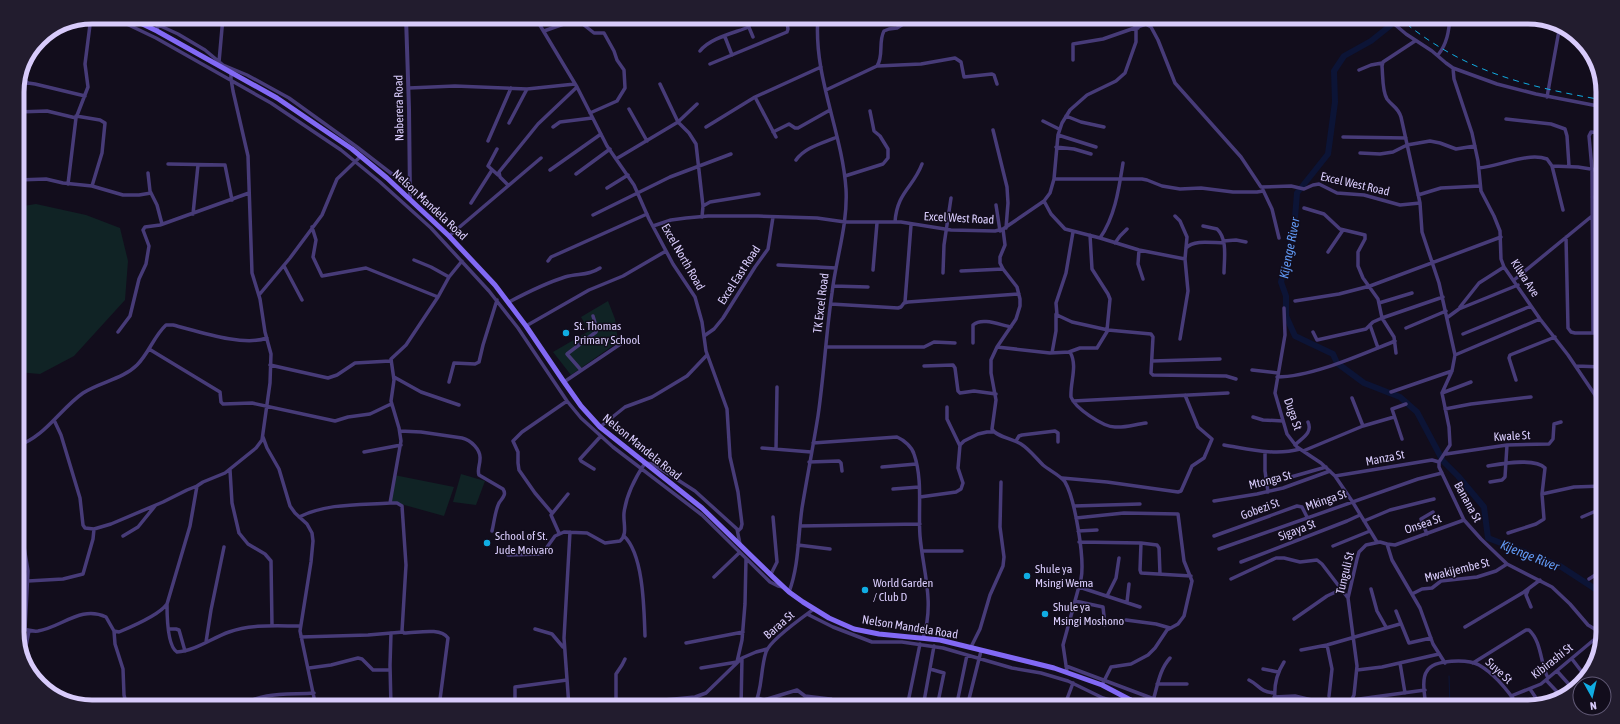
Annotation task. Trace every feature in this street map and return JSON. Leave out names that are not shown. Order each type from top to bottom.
[{"type":"main road","name":"Nelson Mandela Road","points":[[142,24],[278,98],[361,156],[410,198],[482,270],[509,302],[564,382],[600,427],[702,508],[789,592],[829,618],[860,630],[892,636],[923,638],[971,647],[981,651],[1067,672],[1102,685],[1131,699]]},
{"type":"street","points":[[68,184],[76,117],[88,87],[85,64],[90,24]]},
{"type":"street","points":[[126,24],[231,80],[284,111],[355,161],[431,228],[497,300],[518,328],[567,401],[600,437],[702,515],[770,582],[784,587]]},
{"type":"street","points":[[157,31],[157,24],[187,39],[219,62],[247,75],[289,98],[357,146],[410,188]]},
{"type":"street","points":[[219,62],[222,24]]},
{"type":"street","name":"Naberera Road","points":[[406,24],[409,88],[410,198]]},
{"type":"street","name":"Excel North Road","points":[[540,24],[576,85],[610,150],[638,192],[647,214],[666,251],[695,297],[699,308],[707,355],[726,409],[730,457],[738,492],[742,524],[738,531],[740,544]]},
{"type":"street","points":[[544,31],[563,24]]},
{"type":"street","points":[[583,24],[594,33],[604,33],[614,51],[617,60],[624,68],[624,89],[618,100],[590,113]]},
{"type":"street","points":[[748,24],[753,37]]},
{"type":"street","points":[[710,64],[787,32],[787,24]]},
{"type":"street","name":"TK Excel Road","points":[[789,592],[794,577],[809,462],[818,415],[833,286],[845,222],[845,176],[821,67],[817,42],[818,24]]},
{"type":"street","points":[[877,66],[881,56],[881,38],[884,31],[897,28],[903,24]]},
{"type":"street","name":"Excel West Road","points":[[845,222],[895,222],[946,230],[1003,229],[1044,201],[1050,193],[1054,179],[1056,146],[1059,129],[1070,110],[1087,95],[1116,81],[1122,76],[1129,64],[1134,50],[1137,35],[1137,28],[1135,24]]},
{"type":"street","points":[[1137,28],[1138,24]]},
{"type":"street","points":[[1073,60],[1073,44],[1103,39],[1145,24],[1151,27],[1160,43],[1175,83],[1241,157],[1263,189],[1274,213],[1279,238]]},
{"type":"street","points":[[1393,24],[1438,55],[1453,68],[1497,84],[1547,97],[1596,107]]},
{"type":"street","points":[[1438,55],[1446,40],[1449,24]]},
{"type":"street","points":[[700,51],[707,45],[749,27]]},
{"type":"street","points":[[1547,97],[1559,31]]},
{"type":"street","points":[[725,37],[732,55]]},
{"type":"street","points":[[1358,70],[1382,63],[1416,40]]},
{"type":"street","points":[[826,90],[877,66],[921,64],[955,58],[961,62],[964,77],[992,74],[994,75],[997,84]]},
{"type":"street","points":[[1382,63],[1386,96],[1400,112],[1420,203],[1422,232],[1443,297],[1455,355],[1452,370],[1442,393],[1451,438],[1450,446],[1440,461]]},
{"type":"street","points":[[706,127],[755,97],[821,67]]},
{"type":"street","name":"Kilwa Ave","points":[[1453,68],[1454,78],[1463,103],[1475,146],[1480,186],[1483,196],[1497,223],[1501,237],[1500,254],[1504,267],[1518,285],[1540,319],[1576,366],[1596,397]]},
{"type":"street","points":[[54,420],[61,435],[80,498],[83,525],[87,529],[94,530],[156,505],[230,470],[259,445],[263,436],[267,406],[271,354],[259,295],[251,267],[248,156],[231,80],[231,72]]},
{"type":"street","points":[[25,81],[28,83],[85,96]]},
{"type":"street","points":[[660,84],[678,122],[689,133],[694,141],[699,165],[703,206],[702,217]]},
{"type":"street","points":[[409,88],[455,86],[527,89],[576,85]]},
{"type":"street","points":[[498,175],[538,124],[576,85]]},
{"type":"street","points":[[488,141],[511,88]]},
{"type":"street","points":[[509,123],[527,89]]},
{"type":"street","points":[[755,97],[776,137]]},
{"type":"street","points":[[616,159],[678,122],[697,104]]},
{"type":"street","points":[[629,109],[647,141]]},
{"type":"street","points":[[24,112],[47,110],[76,117],[100,120],[105,123],[102,153],[92,186]]},
{"type":"street","points":[[773,132],[789,124],[795,128],[798,128],[830,110]]},
{"type":"street","points":[[845,176],[883,164],[888,158],[888,149],[880,136],[874,131],[870,111]]},
{"type":"street","points":[[1066,116],[1081,122],[1104,127]]},
{"type":"street","points":[[553,127],[560,122],[592,118]]},
{"type":"street","points":[[1506,119],[1551,124],[1565,129],[1568,136],[1569,166]]},
{"type":"street","points":[[1043,121],[1059,129]]},
{"type":"street","points":[[993,130],[1007,187],[1008,203],[1003,229]]},
{"type":"street","points":[[1566,237],[1568,328],[1571,332],[1575,333],[1593,333],[1592,169],[1589,135],[1591,132],[1596,133]]},
{"type":"street","points":[[550,170],[601,134]]},
{"type":"street","points":[[1058,135],[1096,147]]},
{"type":"street","points":[[796,160],[809,149],[837,137]]},
{"type":"street","points":[[1343,137],[1406,138]]},
{"type":"street","points":[[1360,153],[1380,154],[1393,152],[1407,145],[1430,141],[1456,149],[1475,146]]},
{"type":"street","points":[[1056,146],[1091,154]]},
{"type":"street","points":[[497,149],[488,166],[508,185]]},
{"type":"street","points":[[576,174],[610,150]]},
{"type":"street","points":[[593,215],[638,192],[699,165],[731,154]]},
{"type":"street","points":[[259,295],[284,266],[312,227],[326,206],[337,179],[361,156]]},
{"type":"street","points":[[1478,168],[1495,166],[1536,156],[1547,159],[1552,166],[1563,210]]},
{"type":"street","points":[[449,236],[541,158]]},
{"type":"street","points":[[1100,238],[1110,216],[1123,163]]},
{"type":"street","points":[[168,164],[222,164],[226,166],[232,200]]},
{"type":"street","points":[[895,222],[900,199],[919,172],[922,164]]},
{"type":"street","points":[[193,214],[198,165]]},
{"type":"street","points":[[1552,166],[1569,166],[1596,170]]},
{"type":"street","points":[[471,203],[492,170]]},
{"type":"street","points":[[148,174],[151,193],[158,205],[162,224]]},
{"type":"street","points":[[607,188],[628,175]]},
{"type":"street","points":[[24,180],[46,179],[68,184],[92,186],[123,195],[151,193]]},
{"type":"street","name":"Excel West Road","points":[[1054,179],[1147,180],[1162,186],[1201,188],[1233,192],[1257,192],[1270,186],[1306,189],[1313,185],[1320,184],[1337,193],[1364,195],[1400,205],[1420,203]]},
{"type":"street","points":[[1418,195],[1441,188],[1480,186]]},
{"type":"street","points":[[118,332],[130,316],[139,279],[146,264],[148,246],[143,229],[146,226],[154,227],[193,214],[249,193]]},
{"type":"street","points":[[703,206],[710,202],[759,194]]},
{"type":"street","points":[[1592,197],[1596,197]]},
{"type":"street","points":[[943,273],[946,230],[951,198]]},
{"type":"street","points":[[1044,201],[1058,223],[1065,229],[1139,250],[1185,259]]},
{"type":"street","points":[[994,432],[992,426],[996,394],[990,373],[990,364],[997,347],[1011,327],[1019,311],[1020,302],[1019,294],[1012,280],[1003,269],[1000,259],[1005,245],[1003,229],[996,205]]},
{"type":"street","points":[[1304,208],[1324,214],[1342,230],[1361,233],[1366,236],[1359,249],[1358,263],[1363,278],[1370,286],[1379,303],[1382,318],[1393,335],[1396,353]]},
{"type":"street","points":[[548,261],[551,257],[647,214]]},
{"type":"street","points":[[1175,216],[1180,221],[1186,233],[1185,259],[1188,291],[1180,339]]},
{"type":"street","points":[[1514,280],[1592,216]]},
{"type":"street","points":[[653,226],[677,219],[702,217],[807,217],[845,222]]},
{"type":"street","name":"Excel East Road","points":[[704,336],[714,329],[723,318],[755,267],[766,254],[773,217]]},
{"type":"street","points":[[873,270],[878,223]]},
{"type":"street","points":[[905,302],[911,225]]},
{"type":"street","points":[[1203,226],[1218,230],[1224,242],[1224,273]]},
{"type":"street","points":[[312,227],[316,240],[313,257],[322,277],[366,268],[438,297]]},
{"type":"street","points":[[1115,243],[1127,229]]},
{"type":"street","points":[[1328,252],[1342,230]]},
{"type":"street","points":[[1052,353],[1056,331],[1056,303],[1066,273],[1073,232]]},
{"type":"street","points":[[997,347],[1052,353],[1068,352],[1080,348],[1097,348],[1108,330],[1109,296],[1092,269],[1090,235]]},
{"type":"street","points":[[1295,301],[1339,294],[1370,286],[1501,237]]},
{"type":"street","points":[[1186,248],[1191,244],[1199,243],[1236,240],[1246,242]]},
{"type":"street","points":[[1139,250],[1138,264],[1143,279]]},
{"type":"street","points":[[526,326],[589,290],[623,276],[666,251]]},
{"type":"street","points":[[414,260],[432,267],[449,277]]},
{"type":"street","points":[[390,503],[401,445],[400,431],[390,398],[394,387],[394,377],[390,361],[392,357],[406,345],[438,297],[449,277],[462,261]]},
{"type":"street","points":[[778,265],[836,268]]},
{"type":"street","points":[[284,266],[302,300]]},
{"type":"street","points":[[1459,309],[1479,284],[1504,267]]},
{"type":"street","points":[[509,302],[561,278],[580,274],[590,274],[600,268]]},
{"type":"street","points":[[961,271],[1003,269]]},
{"type":"street","points":[[1448,317],[1459,309],[1518,285]]},
{"type":"street","points":[[833,286],[868,287]]},
{"type":"street","points":[[1379,303],[1412,293]]},
{"type":"street","points":[[831,304],[898,308],[905,302],[1019,294]]},
{"type":"street","points":[[1314,332],[1317,340],[1366,329],[1373,322],[1382,318],[1443,297]]},
{"type":"street","points":[[449,382],[454,363],[475,364],[479,362],[497,300]]},
{"type":"street","points":[[1463,334],[1531,306]]},
{"type":"street","name":"Duga St","points":[[1284,308],[1285,335],[1276,396],[1287,434],[1295,445],[1326,467],[1335,476],[1377,542]]},
{"type":"street","points":[[1406,328],[1446,312]]},
{"type":"street","points":[[1056,314],[1072,322],[1108,330],[1151,334],[1153,337],[1151,373],[1154,376],[1226,376],[1236,379]]},
{"type":"street","points":[[581,370],[567,354],[596,332],[593,316]]},
{"type":"street","points":[[1455,355],[1513,332],[1540,319]]},
{"type":"street","points":[[973,343],[973,325],[977,323],[990,322],[1011,327]]},
{"type":"street","points":[[24,442],[33,438],[54,420],[71,402],[85,392],[99,384],[126,373],[135,367],[149,349],[162,328],[167,324],[243,341],[254,342],[267,338]]},
{"type":"street","points":[[1370,325],[1378,348]]},
{"type":"street","points":[[1516,380],[1509,358],[1510,355],[1554,337]]},
{"type":"street","points":[[826,347],[924,347],[934,342],[955,343]]},
{"type":"street","points":[[1252,370],[1287,377],[1317,370],[1395,342]]},
{"type":"street","points":[[564,382],[622,343]]},
{"type":"street","points":[[149,349],[220,392],[222,403],[247,403],[267,406],[335,421],[348,417],[370,414],[391,404]]},
{"type":"street","points":[[1068,352],[1071,354],[1074,363],[1071,392],[1073,401],[1084,411],[1112,427],[1146,423]]},
{"type":"street","points":[[600,427],[625,407],[652,397],[687,376],[707,355]]},
{"type":"street","points":[[1152,361],[1220,359]]},
{"type":"street","points":[[270,366],[328,378],[337,375],[355,363],[390,361]]},
{"type":"street","points":[[924,366],[955,366],[958,391],[960,393],[974,391],[996,394]]},
{"type":"street","points":[[1576,366],[1596,367]]},
{"type":"street","points":[[1390,392],[1452,370]]},
{"type":"street","points":[[394,377],[427,394],[459,405]]},
{"type":"street","points":[[1442,393],[1471,382]]},
{"type":"street","points":[[776,449],[777,387]]},
{"type":"street","points":[[1073,401],[1228,393]]},
{"type":"street","points":[[1062,478],[1107,482],[1178,492],[1181,491],[1192,466],[1204,458],[1212,439],[1198,428],[1185,395]]},
{"type":"street","points":[[1445,409],[1471,404],[1531,397]]},
{"type":"street","points":[[1352,398],[1363,426]]},
{"type":"street","points":[[559,533],[552,518],[552,513],[519,470],[518,452],[513,441],[515,437],[567,401]]},
{"type":"street","points":[[1402,439],[1392,408],[1406,404]]},
{"type":"street","points":[[920,497],[956,492],[960,490],[963,482],[958,468],[960,446],[947,419],[946,407]]},
{"type":"street","points":[[1253,417],[1263,420],[1283,421]]},
{"type":"street","points":[[1224,444],[1265,452],[1301,450],[1363,426],[1394,417]]},
{"type":"street","points":[[1295,445],[1309,431],[1310,427],[1308,422]]},
{"type":"street","name":"Kwale St","points":[[1445,455],[1507,445],[1549,444],[1553,439],[1554,424],[1561,422]]},
{"type":"street","points":[[400,431],[421,432],[462,438],[467,440],[476,448],[480,459],[479,475],[505,491],[505,494],[498,505],[492,531]]},
{"type":"street","points":[[1016,441],[1019,436],[1022,435],[1055,431],[1058,433],[1058,442]]},
{"type":"street","points":[[960,446],[964,441],[978,434],[987,432],[994,432],[1016,441],[1062,478],[1069,492],[1074,506],[1083,568],[1063,645],[1067,672]]},
{"type":"street","points":[[263,436],[267,448],[279,469],[290,506],[309,527],[312,533],[313,541],[311,562],[300,626],[300,636],[309,668],[315,700]]},
{"type":"street","points":[[594,469],[580,461],[580,459],[600,437]]},
{"type":"street","points":[[813,443],[897,437],[903,440],[912,449],[920,487],[922,551],[929,603],[927,626],[923,638]]},
{"type":"street","points":[[364,452],[401,445]]},
{"type":"street","points":[[1490,482],[1504,479],[1507,463],[1507,445]]},
{"type":"street","points":[[762,448],[811,452]]},
{"type":"street","points":[[1265,452],[1265,471],[1268,492]]},
{"type":"street","name":"Manza St","points":[[1335,476],[1432,460],[1440,461]]},
{"type":"street","points":[[809,462],[839,461],[841,463],[842,471]]},
{"type":"street","name":"Banana St","points":[[1440,461],[1442,473],[1464,520],[1481,539],[1507,564],[1540,580],[1557,591],[1588,625],[1596,630]]},
{"type":"street","points":[[1488,466],[1526,462],[1542,465],[1545,469],[1542,494],[1544,519],[1536,524],[1508,533]]},
{"type":"street","points":[[645,636],[641,578],[631,546],[624,536],[624,512],[627,498],[641,468],[645,463],[653,464],[688,486],[731,523],[738,531]]},
{"type":"street","points":[[882,467],[916,464]]},
{"type":"street","points":[[1291,477],[1326,467]]},
{"type":"street","points":[[230,470],[232,503],[238,530],[245,541],[270,558],[272,626]]},
{"type":"street","name":"Mtonga St","points":[[1214,501],[1268,492],[1296,484],[1330,471]]},
{"type":"street","name":"Mkinga St","points":[[1219,549],[1352,501],[1418,479],[1442,473]]},
{"type":"street","points":[[971,647],[980,629],[990,595],[1003,566],[1004,557],[1000,527],[1001,482]]},
{"type":"street","points":[[197,486],[190,526],[167,604],[169,629],[174,651],[185,651],[238,630],[272,626],[300,626]]},
{"type":"street","points":[[1542,494],[1574,487],[1596,486]]},
{"type":"street","points":[[893,489],[920,487]]},
{"type":"street","points":[[552,513],[568,494]]},
{"type":"street","points":[[1364,521],[1390,510],[1434,499]]},
{"type":"street","points":[[300,516],[315,510],[332,507],[390,503],[400,504],[403,508],[406,565],[403,632]]},
{"type":"street","points":[[1074,506],[1140,504]]},
{"type":"street","points":[[123,536],[138,527],[156,505]]},
{"type":"street","name":"Gobezi St","points":[[1214,536],[1297,506],[1302,507],[1307,517]]},
{"type":"street","points":[[1582,517],[1596,511]]},
{"type":"street","points":[[1427,534],[1421,519],[1433,512]]},
{"type":"street","points":[[1076,518],[1124,513],[1178,514],[1184,561],[1186,569],[1191,576],[1192,583],[1184,616],[1178,624],[1167,630],[1155,648],[1148,655],[1131,664],[1111,666],[1102,685]]},
{"type":"street","name":"Sigaya St","points":[[1241,562],[1360,515]]},
{"type":"street","points":[[771,574],[777,562],[773,517]]},
{"type":"street","name":"Onsea St","points":[[1387,544],[1395,545],[1464,520]]},
{"type":"street","points":[[800,526],[920,524]]},
{"type":"street","points":[[28,581],[63,579],[81,576],[85,568],[94,530]]},
{"type":"street","points":[[1078,531],[1097,530]]},
{"type":"street","points":[[1333,546],[1370,531]]},
{"type":"street","points":[[568,700],[564,648],[564,618],[570,532]]},
{"type":"street","points":[[508,555],[542,554],[553,538],[559,533],[587,533],[605,543],[620,541],[624,536]]},
{"type":"street","points":[[1080,542],[1141,543],[1158,546],[1160,574]]},
{"type":"street","points":[[1377,542],[1387,544],[1392,560],[1420,608],[1431,638],[1445,662]]},
{"type":"street","name":"Tunguli St","points":[[1352,700],[1357,662],[1348,598],[1359,552],[1366,545],[1377,542]]},
{"type":"street","points":[[1141,543],[1141,572],[1191,576]]},
{"type":"street","points":[[24,544],[28,567],[27,630],[25,646]]},
{"type":"street","points":[[798,545],[830,549]]},
{"type":"street","points":[[206,642],[209,616],[224,547]]},
{"type":"street","points":[[922,551],[962,551]]},
{"type":"street","points":[[714,577],[739,553]]},
{"type":"street","points":[[1107,596],[1116,578],[1118,558]]},
{"type":"street","points":[[1231,579],[1276,558],[1284,558],[1300,562],[1317,560],[1322,564],[1348,598]]},
{"type":"street","points":[[737,662],[743,632],[746,594],[746,559]]},
{"type":"street","name":"Mwakijembe St","points":[[1412,594],[1422,589],[1432,588],[1442,581],[1477,577],[1496,571],[1507,564]]},
{"type":"street","points":[[1589,579],[1596,574]]},
{"type":"street","points":[[1465,627],[1528,589],[1540,580]]},
{"type":"street","points":[[1127,602],[1129,584]]},
{"type":"street","points":[[1079,587],[1140,607]]},
{"type":"street","points":[[1294,619],[1327,596],[1342,589]]},
{"type":"street","points":[[1371,589],[1377,611],[1386,627]]},
{"type":"street","points":[[1528,589],[1526,595],[1532,607]]},
{"type":"street","points":[[1075,601],[1102,607],[1105,626]]},
{"type":"street","points":[[114,631],[122,630],[159,612],[167,604]]},
{"type":"street","name":"Baraa St","points":[[758,698],[768,649],[814,609]]},
{"type":"street","points":[[1396,611],[1409,643],[1431,638]]},
{"type":"street","points":[[24,629],[41,630],[75,616],[93,614],[106,617],[114,631],[123,669],[124,695],[126,700]]},
{"type":"street","points":[[807,614],[833,627],[872,642],[934,646],[1012,668],[1046,674],[1073,683],[1110,700]]},
{"type":"street","points":[[1126,620],[1156,624],[1170,628]]},
{"type":"street","points":[[1301,650],[1327,645],[1353,636],[1400,624]]},
{"type":"street","points":[[169,629],[179,630],[185,651]]},
{"type":"street","points":[[535,629],[552,634],[564,648]]},
{"type":"street","points":[[1473,663],[1529,630],[1533,634],[1540,653],[1543,669],[1547,679],[1558,693]]},
{"type":"street","points":[[300,636],[403,632],[438,633],[445,635],[448,638],[440,700]]},
{"type":"street","points":[[686,643],[743,632]]},
{"type":"street","points":[[391,700],[390,670],[392,633]]},
{"type":"street","name":"Kibirashi St","points":[[1511,696],[1538,686],[1596,639]]},
{"type":"street","points":[[908,700],[920,644]]},
{"type":"street","points":[[1327,645],[1332,669],[1329,696]]},
{"type":"street","points":[[924,700],[934,646]]},
{"type":"street","points":[[662,700],[695,696],[708,692],[742,658],[768,649]]},
{"type":"street","points":[[969,700],[981,651]]},
{"type":"street","points":[[1357,670],[1400,663],[1439,654]]},
{"type":"street","points":[[957,700],[967,655]]},
{"type":"street","points":[[309,668],[358,658],[362,659],[373,670],[390,670]]},
{"type":"street","points":[[741,700],[742,658]]},
{"type":"street","points":[[1066,666],[1154,699],[1157,684],[1165,664],[1170,658]]},
{"type":"street","points":[[617,700],[616,674],[625,659]]},
{"type":"street","points":[[1572,659],[1582,672]]},
{"type":"street","name":"Suye St","points":[[1426,700],[1427,671],[1432,666],[1454,661],[1479,665],[1493,677],[1514,700]]},
{"type":"street","points":[[701,668],[737,662]]},
{"type":"street","points":[[1275,700],[1274,695],[1278,672],[1284,662]]},
{"type":"street","points":[[1400,663],[1406,693]]},
{"type":"street","points":[[930,669],[943,672],[945,675],[939,700]]},
{"type":"street","points":[[1263,669],[1278,672]]},
{"type":"street","points":[[1557,671],[1570,686]]},
{"type":"street","points":[[515,700],[515,687],[567,680]]},
{"type":"street","points":[[1249,680],[1255,683],[1262,691],[1274,695],[1295,696],[1312,700]]},
{"type":"street","points":[[1067,700],[1073,683]]},
{"type":"street","points":[[1157,684],[1187,684]]},
{"type":"street","points":[[758,698],[763,700],[795,689],[805,696],[831,699]]},
{"type":"street","points":[[1530,689],[1537,699]]},
{"type":"street","points":[[1352,700],[1425,690]]},
{"type":"street","points":[[251,700],[261,697],[314,693]]},
{"type":"street","points":[[695,696],[695,700]]},
{"type":"green space","points":[[36,204],[86,215],[120,228],[128,261],[125,300],[74,356],[40,374],[24,373],[24,206]]},
{"type":"green space","points":[[608,301],[615,319],[618,342],[571,375],[553,352],[589,331],[581,317]]},
{"type":"green space","points":[[461,474],[485,481],[476,505],[453,502]]},
{"type":"green space","points":[[394,475],[454,487],[444,516],[390,501]]},
{"type":"waterway","name":"Kijenge River","points":[[1391,25],[1371,41],[1344,56],[1334,71],[1335,102],[1328,154],[1297,193],[1294,230],[1281,282],[1286,296],[1286,316],[1295,336],[1333,354],[1337,363],[1364,383],[1400,397],[1417,412],[1443,461],[1458,476],[1484,507],[1488,538],[1560,566],[1596,589]]},
{"type":"waterway","points":[[1449,676],[1450,700]]},
{"type":"railway","points":[[1407,24],[1446,51],[1494,74],[1546,89],[1596,99]]},
{"type":"place","name":"St. Thomas Primary School","points":[[566,333]]},
{"type":"place","name":"School of St. Jude Moivaro","points":[[487,543]]},
{"type":"place","name":"Shule ya Msingi Wema","points":[[1027,576]]},
{"type":"place","name":"World Garden / Club D","points":[[865,590]]},
{"type":"place","name":"Shule ya Msingi Moshono","points":[[1045,614]]}]
